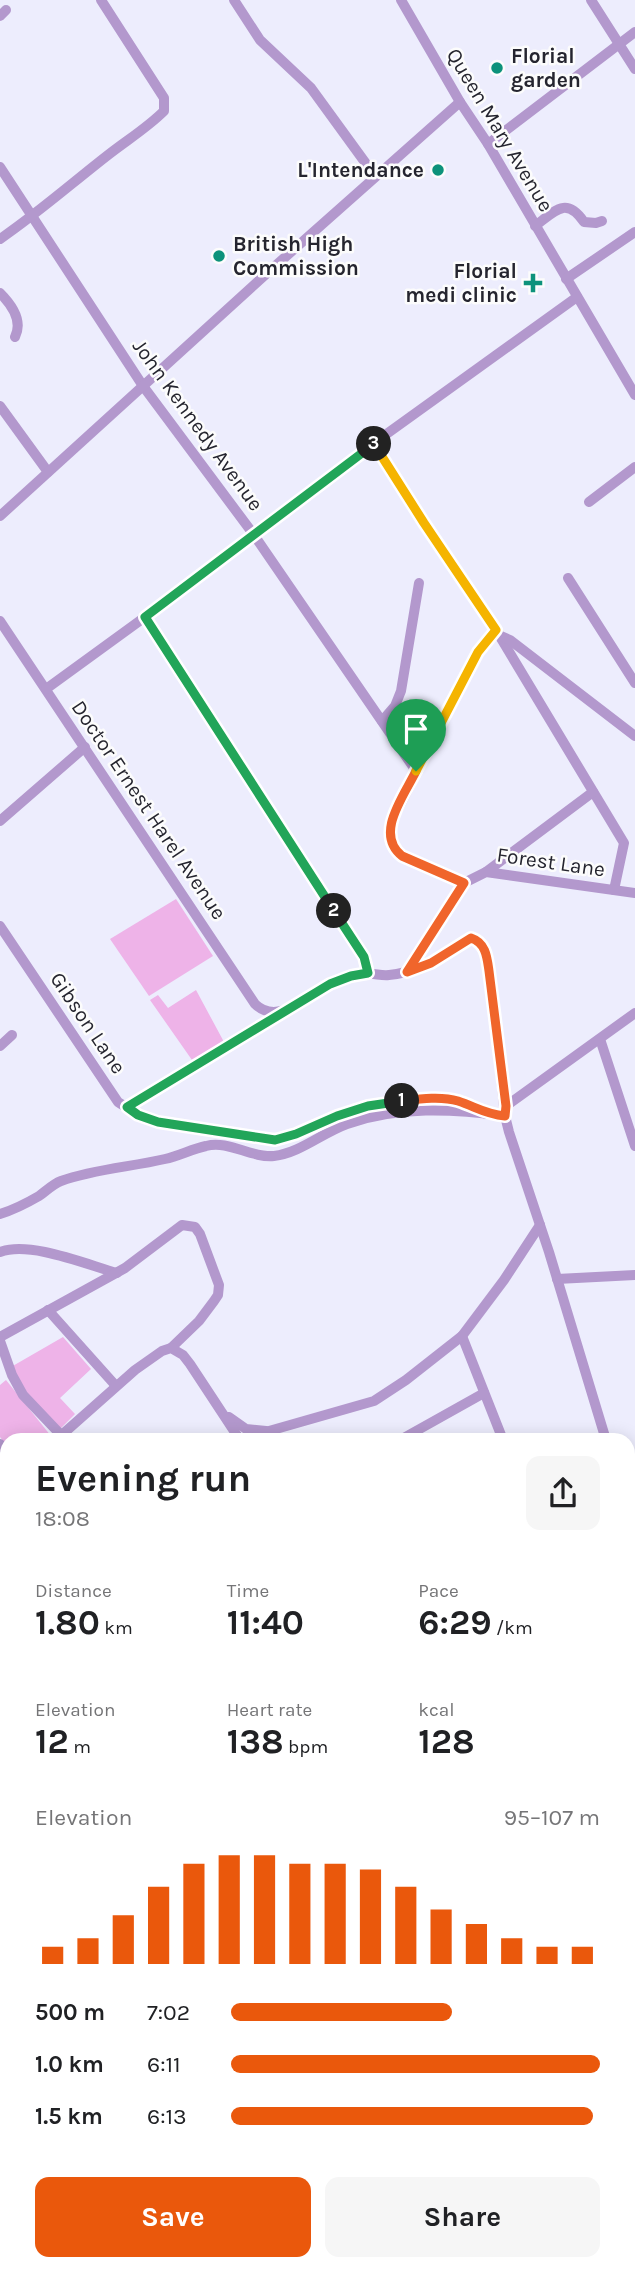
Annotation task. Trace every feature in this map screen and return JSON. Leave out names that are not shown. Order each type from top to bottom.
[{"type":"street","points":[[0,239],[32,217],[164,111],[164,99],[101,0]]},
{"type":"street","points":[[234,0],[260,40],[278,60],[311,88],[375,176]]},
{"type":"street","name":"Queen Mary Avenue","points":[[401,0],[635,395]]},
{"type":"street","points":[[591,0],[635,69]]},
{"type":"street","points":[[488,144],[635,32]]},
{"type":"street","points":[[0,516],[460,102]]},
{"type":"street","name":"John Kennedy Avenue","points":[[0,167],[143,386],[254,535],[416,771]]},
{"type":"street","points":[[536,226],[565,206],[576,211],[584,222],[602,221]]},
{"type":"street","points":[[566,279],[635,232]]},
{"type":"street","points":[[0,293],[14,310],[19,327],[15,337]]},
{"type":"street","points":[[46,689],[374,443],[577,297]]},
{"type":"street","points":[[0,406],[48,472]]},
{"type":"street","points":[[374,443],[498,632],[624,843],[614,890]]},
{"type":"street","points":[[589,502],[635,467]]},
{"type":"street","points":[[568,578],[635,683]]},
{"type":"street","points":[[382,722],[395,706],[401,691],[419,583]]},
{"type":"street","points":[[145,617],[364,957],[368,973]]},
{"type":"street","name":"Doctor Ernest Harel Avenue","points":[[0,621],[255,1004],[262,1010],[277,1012]]},
{"type":"street","points":[[498,632],[635,736]]},
{"type":"street","points":[[407,972],[464,883],[402,856],[390,841],[391,823],[478,652],[498,632]]},
{"type":"street","points":[[0,821],[85,747]]},
{"type":"street","points":[[486,872],[593,792]]},
{"type":"street","name":"Forest Lane","points":[[464,883],[486,872],[635,893]]},
{"type":"street","name":"Gibson Lane","points":[[0,926],[118,1102],[138,1115],[158,1122],[275,1140],[368,1106],[419,1098],[456,1100],[486,1114]]},
{"type":"street","points":[[127,1107],[277,1012],[330,984],[368,973],[388,975],[407,972],[431,963],[471,938],[483,946],[487,954],[505,1111],[604,1433]]},
{"type":"street","points":[[0,1214],[38,1196],[57,1182],[101,1170],[165,1159],[205,1146],[222,1144],[259,1156],[274,1156],[291,1152],[324,1133],[349,1123],[378,1116],[413,1111],[458,1110],[486,1114],[505,1111],[635,1013]]},
{"type":"street","points":[[0,1046],[12,1035]]},
{"type":"street","points":[[600,1039],[635,1146]]},
{"type":"street","points":[[56,1433],[23,1395],[12,1375],[0,1339],[117,1273],[182,1225],[195,1227],[219,1285],[218,1295],[199,1321],[172,1348],[152,1357],[63,1433]]},
{"type":"street","points":[[260,1433],[374,1401],[406,1380],[462,1336],[504,1280],[540,1225]]},
{"type":"street","points":[[0,1252],[13,1248],[23,1249],[117,1273]]},
{"type":"street","points":[[556,1279],[635,1275]]},
{"type":"street","points":[[48,1310],[116,1386]]},
{"type":"street","points":[[462,1336],[500,1433]]},
{"type":"street","points":[[172,1348],[190,1363],[235,1433]]},
{"type":"street","points":[[413,1433],[484,1393]]},
{"type":"street","points":[[223,1413],[248,1433]]},
{"type":"shaded area","points":[[176,899],[213,956],[149,996],[110,939]]},
{"type":"shaded area","points":[[196,990],[224,1042],[192,1060],[150,1000],[158,995],[168,1008]]},
{"type":"shaded area","points":[[63,1337],[91,1369],[60,1398],[75,1414],[60,1429],[23,1390],[11,1367]]},
{"type":"shaded area","points":[[6,1380],[49,1433],[0,1433],[0,1385]]},
{"type":"place","name":"Florial garden","points":[[497,68]]},
{"type":"place","name":"L'Intendance","points":[[438,170]]},
{"type":"place","name":"British High Commission","points":[[219,256]]},
{"type":"place","name":"Florial medi clinic","points":[[533,283]]},
{"type":"route","points":[[374,443],[496,630],[478,652],[416,771],[391,823],[390,841],[402,856],[464,883],[407,972],[431,963],[471,938],[483,946],[487,954],[505,1116],[486,1114],[456,1100],[419,1098],[368,1106],[275,1140],[158,1122],[138,1115],[127,1107],[330,984],[368,973],[364,957],[145,617],[374,443]]}]
